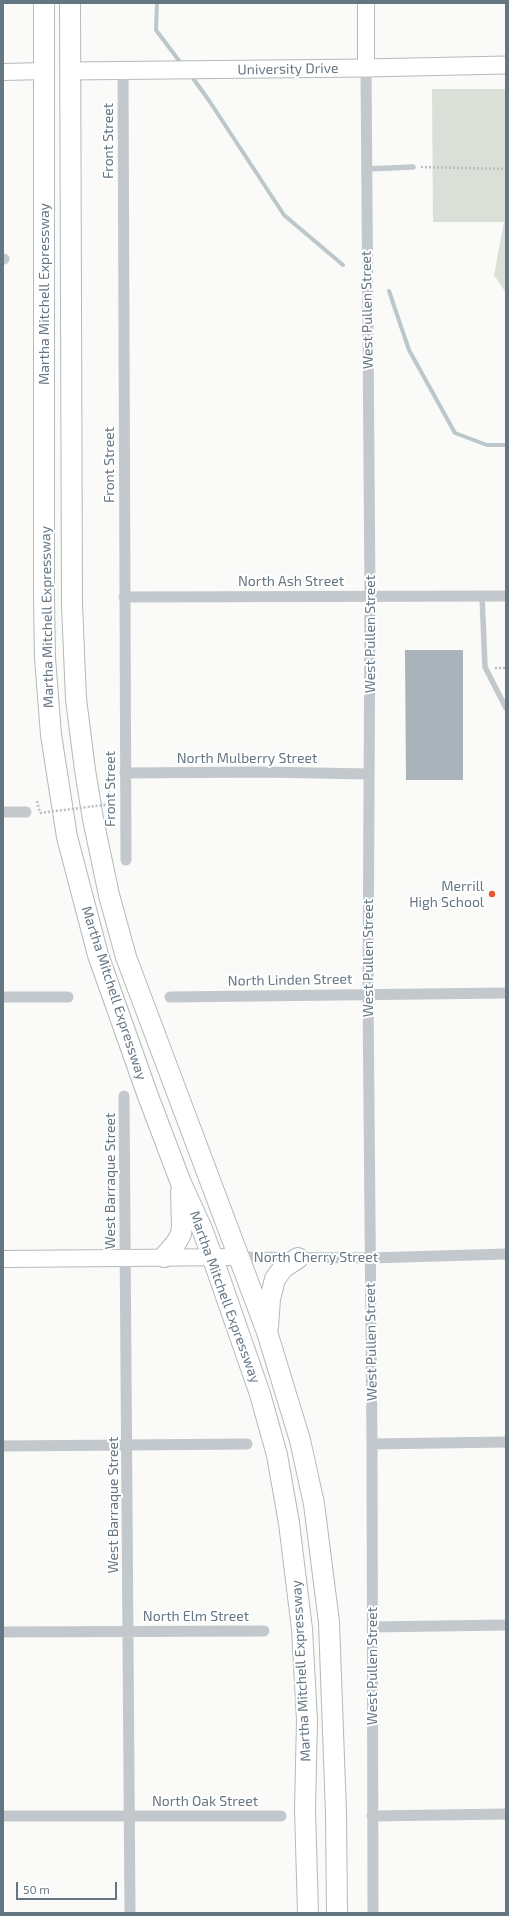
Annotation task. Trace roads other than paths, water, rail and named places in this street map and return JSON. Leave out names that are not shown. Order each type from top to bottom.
[{"type":"highway","name":"Martha Mitchell Expressway","points":[[44,3],[44,597],[45,658],[51,735],[67,837],[98,955],[181,1183],[202,1229],[212,1256],[260,1394],[277,1455],[289,1523],[302,1629],[307,1720],[305,1809],[308,1913]]},
{"type":"highway","name":"Martha Mitchell Expressway","points":[[70,3],[72,605],[76,698],[85,770],[93,819],[108,887],[126,957],[268,1332],[300,1440],[314,1504],[329,1622],[333,1694],[336,1913]]},
{"type":"highway","points":[[44,71],[70,71]]},
{"type":"highway","points":[[164,1257],[176,1243],[181,1234],[181,1183]]},
{"type":"highway","points":[[268,1332],[270,1300],[275,1279],[283,1268],[298,1258]]},
{"type":"main road","name":"West Pullen Street","points":[[366,3],[366,68]]},
{"type":"main road","name":"University Drive","points":[[70,71],[506,65]]},
{"type":"main road","points":[[3,72],[44,71]]},
{"type":"main road","name":"North Cherry Street","points":[[3,1259],[212,1256],[239,1257]]},
{"type":"street","name":"West Pullen Street","points":[[366,68],[370,596],[368,994],[372,1444],[373,1913]]},
{"type":"street","name":"Front Street","points":[[123,70],[126,860]]},
{"type":"street","name":"North Ash Street","points":[[124,597],[506,596]]},
{"type":"street","name":"North Mulberry Street","points":[[125,773],[262,772],[369,774]]},
{"type":"street","points":[[3,812],[26,812]]},
{"type":"street","name":"North Linden Street","points":[[170,997],[506,993]]},
{"type":"street","points":[[3,997],[68,997]]},
{"type":"street","name":"West Barraque Street","points":[[124,1096],[128,1446],[130,1913]]},
{"type":"street","name":"North Cherry Street","points":[[239,1257],[370,1258],[506,1254]]},
{"type":"street","points":[[372,1444],[506,1442]]},
{"type":"street","points":[[3,1446],[247,1444]]},
{"type":"street","points":[[372,1627],[506,1625]]},
{"type":"street","name":"North Elm Street","points":[[3,1632],[264,1631]]},
{"type":"street","points":[[372,1816],[506,1814]]},
{"type":"street","name":"North Oak Street","points":[[3,1816],[281,1816]]},
{"type":"lane","points":[[366,169],[413,167]]},
{"type":"lane","points":[[482,596],[485,667],[506,708]]},
{"type":"waterway","points":[[157,3],[156,30],[183,66]]},
{"type":"waterway","points":[[190,74],[284,215],[343,265]]},
{"type":"waterway","points":[[389,291],[409,350],[455,433],[487,445],[506,445]]},
{"type":"place","name":"Merrill High School","points":[[492,894]]}]
